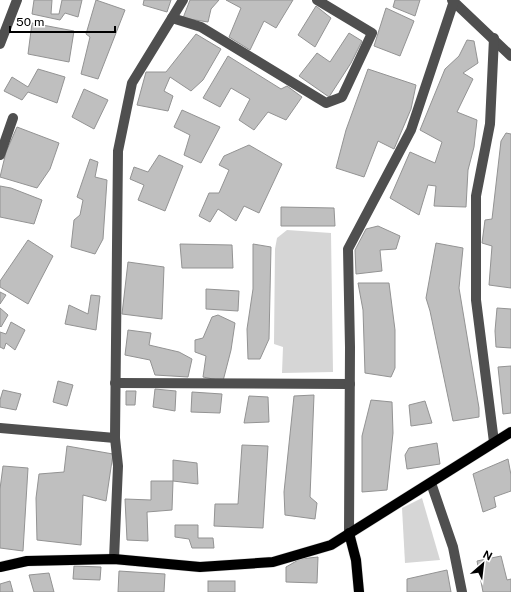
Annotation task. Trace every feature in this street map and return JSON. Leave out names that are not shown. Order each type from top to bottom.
[{"type":"main road","points":[[0,567],[27,561],[114,560],[200,567],[273,562],[331,545],[511,432]]},
{"type":"main road","points":[[350,533],[356,560],[359,592]]},
{"type":"street","points":[[0,44],[18,0]]},
{"type":"street","points":[[114,560],[118,466],[115,438],[115,383],[118,151],[132,83],[183,0]]},
{"type":"street","points":[[172,18],[201,27],[326,103],[342,97],[372,34],[317,0]]},
{"type":"street","points":[[350,533],[348,249],[411,130],[453,0],[511,56]]},
{"type":"street","points":[[494,38],[490,124],[476,196],[476,300],[494,442]]},
{"type":"street","points":[[0,155],[13,118]]},
{"type":"street","points":[[115,383],[350,384]]},
{"type":"street","points":[[0,428],[115,438]]},
{"type":"street","points":[[431,483],[453,547],[462,592]]},
{"type":"shaded area","points":[[287,230],[331,233],[333,372],[282,373],[283,347],[274,344],[275,249],[277,238]]},
{"type":"shaded area","points":[[422,498],[440,560],[405,563],[402,508]]},
{"type":"building","points":[[34,0],[52,0],[51,14],[59,14],[62,0],[82,0],[78,17],[65,13],[60,20],[32,14]]},
{"type":"building","points":[[96,0],[125,10],[98,79],[81,74],[90,37],[86,34]]},
{"type":"building","points":[[144,0],[171,0],[167,12],[143,5]]},
{"type":"building","points":[[190,0],[219,0],[211,9],[208,22],[183,18]]},
{"type":"building","points":[[226,0],[293,0],[276,28],[264,21],[250,50],[229,37],[241,8]]},
{"type":"building","points":[[395,0],[420,0],[415,16],[393,7]]},
{"type":"building","points":[[316,6],[331,18],[315,47],[298,35]]},
{"type":"building","points":[[386,8],[414,21],[400,56],[374,46]]},
{"type":"building","points":[[32,23],[74,31],[69,62],[28,54]]},
{"type":"building","points":[[349,33],[362,41],[351,63],[329,97],[299,76],[317,53],[330,62]]},
{"type":"building","points":[[196,34],[221,49],[203,80],[191,91],[170,77],[164,91],[173,96],[168,111],[137,105],[146,72],[166,72]]},
{"type":"building","points":[[467,40],[474,41],[478,63],[463,73],[473,79],[457,112],[477,120],[474,147],[468,170],[466,207],[434,206],[436,186],[428,185],[419,215],[390,198],[410,152],[435,163],[442,142],[420,130],[445,69],[459,56]]},
{"type":"building","points":[[228,56],[281,89],[287,86],[302,97],[286,120],[268,112],[254,130],[239,120],[250,99],[231,88],[220,107],[203,98]]},
{"type":"building","points":[[38,69],[65,77],[57,103],[28,92],[22,100],[4,91],[12,77],[28,87]]},
{"type":"building","points":[[368,69],[416,85],[411,109],[394,149],[378,141],[364,177],[336,168],[346,130]]},
{"type":"building","points":[[84,89],[108,100],[94,129],[72,117]]},
{"type":"building","points":[[182,110],[220,127],[201,163],[184,155],[190,135],[174,127]]},
{"type":"building","points":[[17,127],[59,143],[50,169],[37,188],[0,177],[6,152]]},
{"type":"building","points":[[506,133],[511,134],[511,288],[489,285],[492,246],[482,243],[485,220],[492,219],[501,141]]},
{"type":"building","points":[[249,145],[282,164],[259,213],[244,206],[236,221],[218,209],[210,222],[199,216],[209,193],[219,193],[229,170],[219,165],[224,156]]},
{"type":"building","points":[[159,155],[183,166],[165,211],[138,200],[144,185],[130,179],[134,167],[148,172]]},
{"type":"building","points":[[90,159],[98,162],[95,177],[107,180],[103,239],[95,254],[71,247],[74,220],[80,215],[83,200],[77,197]]},
{"type":"building","points":[[0,186],[11,188],[42,200],[34,224],[0,217]]},
{"type":"building","points":[[281,207],[334,208],[335,226],[281,226]]},
{"type":"building","points":[[378,226],[400,236],[396,249],[380,250],[382,271],[356,274],[355,250],[366,229]]},
{"type":"building","points":[[28,240],[53,256],[28,304],[0,287],[0,281]]},
{"type":"building","points":[[436,243],[463,248],[459,288],[479,408],[479,417],[453,421],[426,298]]},
{"type":"building","points":[[180,244],[232,245],[233,268],[182,268]]},
{"type":"building","points":[[253,244],[271,247],[269,339],[260,359],[248,359],[247,329],[253,289]]},
{"type":"building","points":[[128,262],[164,267],[162,319],[122,314]]},
{"type":"building","points":[[358,283],[389,283],[395,330],[395,368],[391,377],[365,373],[363,310]]},
{"type":"building","points":[[206,289],[239,291],[238,311],[206,309]]},
{"type":"building","points":[[0,292],[6,295],[0,304]]},
{"type":"building","points":[[91,295],[100,296],[96,330],[65,324],[69,305],[88,314]]},
{"type":"building","points":[[0,308],[8,315],[1,327],[0,326]]},
{"type":"building","points":[[497,308],[511,309],[511,348],[496,347],[495,331]]},
{"type":"building","points":[[218,315],[235,323],[231,350],[223,381],[203,377],[206,356],[195,352],[195,340],[203,338],[212,317]]},
{"type":"building","points":[[11,322],[25,330],[15,350],[6,343],[4,349],[0,347],[0,332],[6,334]]},
{"type":"building","points":[[128,330],[151,333],[149,345],[179,352],[192,359],[188,377],[155,375],[150,360],[125,355]]},
{"type":"building","points":[[511,366],[511,413],[503,414],[498,367]]},
{"type":"building","points":[[58,381],[73,385],[67,406],[53,402]]},
{"type":"building","points":[[155,389],[176,391],[175,411],[153,407]]},
{"type":"building","points":[[3,390],[21,394],[16,410],[0,407],[0,400]]},
{"type":"building","points":[[126,391],[136,391],[135,405],[126,405]]},
{"type":"building","points":[[192,392],[222,394],[220,413],[191,412]]},
{"type":"building","points":[[314,395],[310,497],[317,503],[315,519],[285,515],[284,492],[294,396]]},
{"type":"building","points":[[249,396],[268,397],[269,422],[244,423]]},
{"type":"building","points":[[371,400],[392,402],[393,433],[387,490],[362,492],[362,436]]},
{"type":"building","points":[[425,401],[432,423],[411,426],[409,405]]},
{"type":"building","points":[[437,443],[440,464],[407,469],[405,455],[409,448]]},
{"type":"building","points":[[242,445],[268,446],[263,528],[214,526],[215,504],[238,504]]},
{"type":"building","points":[[67,446],[113,454],[106,501],[83,495],[81,545],[37,540],[36,498],[39,474],[64,472]]},
{"type":"building","points":[[508,459],[511,475],[511,491],[494,497],[496,507],[483,512],[473,474]]},
{"type":"building","points":[[173,460],[197,463],[198,484],[173,481]]},
{"type":"building","points":[[3,466],[28,468],[23,551],[0,548],[0,489]]},
{"type":"building","points":[[151,481],[173,481],[172,510],[147,512],[148,541],[127,540],[125,499],[151,500]]},
{"type":"building","points":[[175,525],[198,525],[198,538],[213,538],[214,548],[192,548],[189,539],[175,537]]},
{"type":"building","points":[[501,556],[507,580],[511,579],[511,592],[483,592],[477,561]]},
{"type":"building","points":[[318,557],[317,583],[286,582],[286,567],[300,559]]},
{"type":"building","points":[[74,566],[101,567],[100,580],[73,579]]},
{"type":"building","points":[[447,570],[451,592],[407,592],[407,579]]},
{"type":"building","points":[[119,571],[165,574],[164,592],[118,592]]},
{"type":"building","points":[[49,573],[54,592],[34,592],[29,575]]},
{"type":"building","points":[[10,581],[13,592],[0,592],[0,584]]},
{"type":"building","points":[[208,581],[235,581],[235,592],[208,592]]}]
